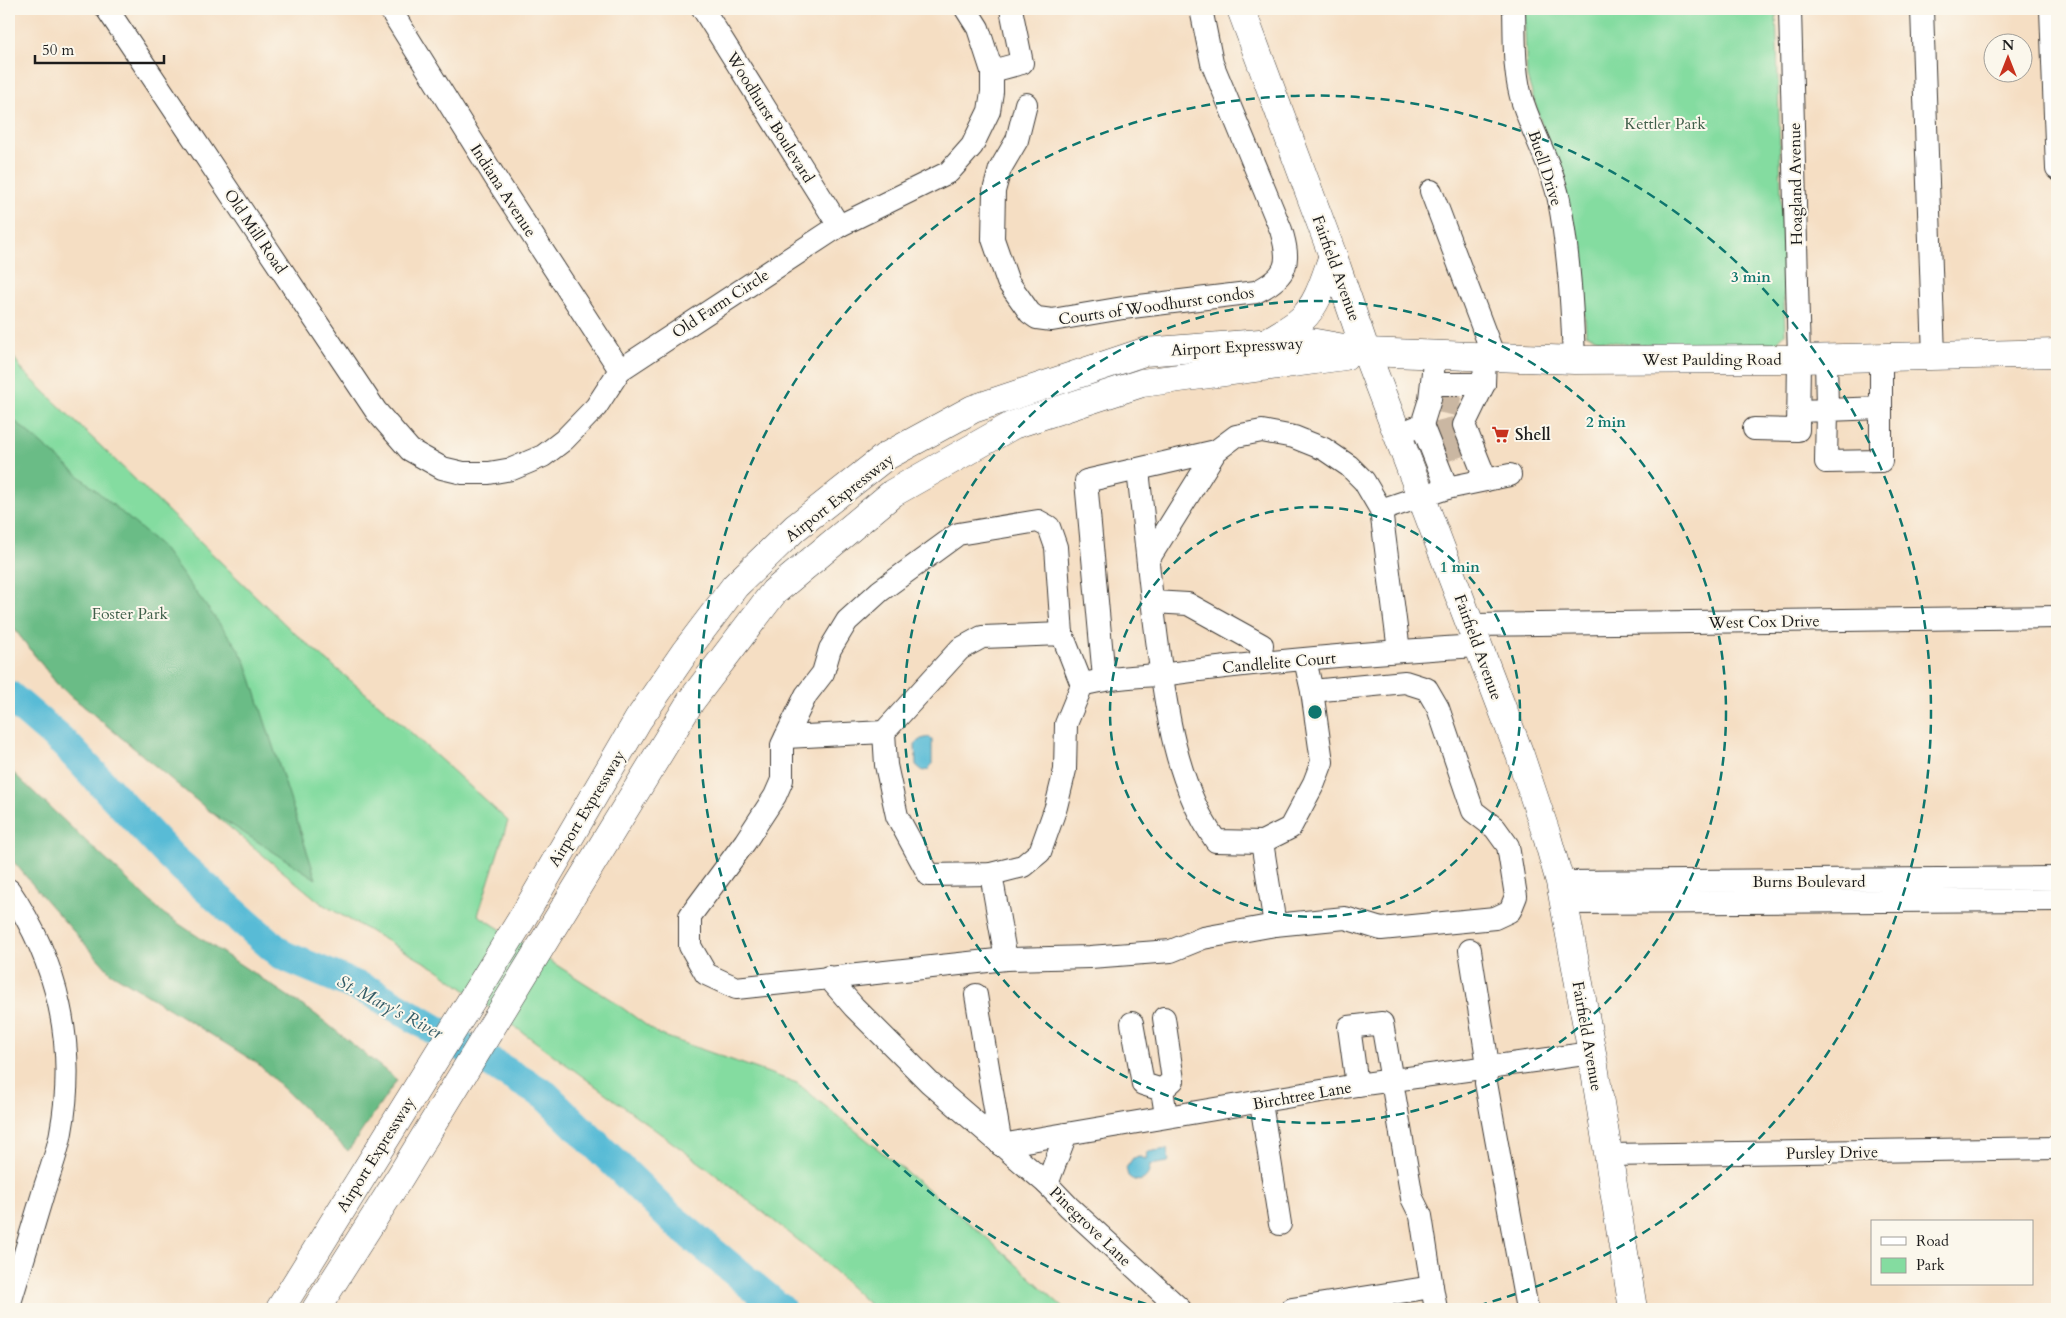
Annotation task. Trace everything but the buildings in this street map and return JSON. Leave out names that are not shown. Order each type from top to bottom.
[{"type":"main road","name":"Fairfield Avenue","points":[[1241,9],[1333,256],[1366,352],[1426,439],[1434,492],[1474,636],[1520,755],[1562,892],[1592,1053],[1633,1309]]},
{"type":"main road","points":[[1267,342],[1301,321],[1309,311],[1316,300],[1333,256]]},
{"type":"main road","name":"Airport Expressway","points":[[280,1309],[522,917],[638,720],[685,652],[735,586],[795,528],[885,457],[973,409],[1144,352],[1299,340],[1366,352]]},
{"type":"main road","name":"West Paulding Road","points":[[1366,352],[1574,360],[1799,359],[2057,354]]},
{"type":"main road","name":"Airport Expressway","points":[[316,1309],[400,1177],[691,701],[774,592],[893,493],[1013,425],[1142,383],[1298,364],[1366,352]]},
{"type":"street","name":"Old Mill Road","points":[[106,9],[376,411],[410,450]]},
{"type":"street","name":"Indiana Avenue","points":[[390,9],[496,179],[620,370]]},
{"type":"street","name":"Woodhurst Boulevard","points":[[703,9],[839,226]]},
{"type":"street","name":"Old Farm Circle","points":[[410,450],[442,468],[463,473],[489,473],[512,469],[543,456],[564,440],[596,408],[620,370],[839,226],[949,172],[972,146],[988,111],[992,92],[992,70],[978,28],[966,9]]},
{"type":"street","points":[[992,70],[1022,63],[1011,9]]},
{"type":"street","name":"Courts of Woodhurst condos","points":[[1026,104],[1017,140],[1000,169],[994,191],[993,239],[1008,282],[1018,299],[1037,318],[1052,320],[1123,308],[1256,292],[1276,280],[1285,269],[1287,250],[1281,230],[1212,63],[1200,9]]},
{"type":"street","name":"Buell Drive","points":[[1514,9],[1517,80],[1523,104],[1540,142],[1558,198],[1570,273],[1574,360]]},
{"type":"street","name":"Hoagland Avenue","points":[[1790,9],[1800,411]]},
{"type":"street","points":[[1922,9],[1934,356]]},
{"type":"street","points":[[2051,9],[2057,170]]},
{"type":"street","points":[[972,146],[1000,169]]},
{"type":"street","points":[[1431,190],[1490,356],[1484,384],[1465,425],[1486,480]]},
{"type":"street","points":[[1434,492],[1426,439],[1434,395],[1435,354]]},
{"type":"street","points":[[1826,358],[1826,462],[1881,461],[1881,357]]},
{"type":"street","points":[[1434,395],[1484,384]]},
{"type":"street","points":[[1754,429],[1798,430],[1800,411],[1882,408]]},
{"type":"street","points":[[1148,560],[1216,451],[1236,436],[1262,431],[1294,437],[1324,449],[1349,466],[1364,481],[1381,510],[1399,651]]},
{"type":"street","points":[[1104,678],[1086,481],[1216,451]]},
{"type":"street","points":[[1138,470],[1162,674],[1178,760],[1200,819],[1216,841],[1262,842],[1290,828],[1320,770],[1322,755],[1312,691],[1304,660]]},
{"type":"street","points":[[1381,510],[1434,492],[1510,475]]},
{"type":"street","points":[[1062,634],[982,638],[960,649],[936,672],[884,732],[886,765],[897,816],[928,876],[991,874],[1023,866],[1040,852],[1056,807],[1065,770],[1066,724],[1082,684],[1062,634],[1056,547],[1049,527],[1038,521],[958,534],[880,591],[847,621],[830,649],[823,672],[806,695],[782,745],[782,780],[775,796],[745,842],[690,916],[690,946],[706,974],[736,988],[1006,959],[1090,957],[1171,951],[1203,938],[1274,925],[1345,918],[1380,929],[1495,918],[1510,911],[1516,896],[1508,846],[1495,828],[1473,811],[1438,708],[1427,689],[1405,682],[1312,691]]},
{"type":"street","points":[[1153,602],[1188,604],[1262,645],[1260,662]]},
{"type":"street","name":"West Cox Drive","points":[[1474,636],[2057,617]]},
{"type":"street","name":"Candlelite Court","points":[[1082,684],[1104,678],[1162,674],[1260,662],[1399,651],[1474,636]]},
{"type":"street","points":[[786,737],[884,732]]},
{"type":"street","points":[[1262,842],[1274,925]]},
{"type":"street","points":[[991,874],[1006,959]]},
{"type":"street","name":"Burns Boulevard","points":[[1562,892],[2057,878]]},
{"type":"street","points":[[9,890],[21,908],[48,962],[62,1015],[68,1076],[61,1133],[9,1306]]},
{"type":"street","name":"Burns Boulevard","points":[[1562,892],[2057,900]]},
{"type":"street","points":[[1470,950],[1488,1065],[1486,1083],[1527,1309]]},
{"type":"street","name":"Pinegrove Lane","points":[[828,977],[854,1008],[930,1083],[1047,1184],[1069,1207],[1180,1309]]},
{"type":"street","points":[[976,995],[1001,1145]]},
{"type":"street","points":[[1162,1090],[1173,1080],[1164,1018]]},
{"type":"street","points":[[1132,1023],[1143,1084],[1162,1090]]},
{"type":"street","points":[[1357,1085],[1349,1027],[1382,1023],[1412,1198],[1421,1216],[1436,1309]]},
{"type":"street","name":"Birchtree Lane","points":[[1001,1145],[1166,1116],[1260,1103],[1357,1085],[1488,1065],[1592,1053]]},
{"type":"street","points":[[1162,1090],[1166,1116]]},
{"type":"street","points":[[1260,1103],[1280,1224]]},
{"type":"street","points":[[1047,1184],[1066,1134]]},
{"type":"street","name":"Pursley Drive","points":[[1608,1155],[2057,1148]]},
{"type":"street","points":[[1292,1309],[1346,1305],[1432,1287]]},
{"type":"green space","name":"Kettler Park","points":[[1524,9],[1776,9],[1785,334],[1776,343],[1648,345],[1601,340],[1586,334],[1581,266],[1575,234],[1527,77]]},
{"type":"green space","name":"Foster Park","points":[[9,350],[23,371],[292,631],[395,718],[508,821],[478,915],[613,1001],[658,1034],[797,1083],[986,1237],[1065,1309],[874,1309],[817,1255],[707,1168],[438,970],[322,904],[57,684],[9,622]]},
{"type":"green space","points":[[9,416],[161,546],[237,647],[246,663],[316,879],[208,810],[57,684],[9,622]]},
{"type":"green space","points":[[9,769],[164,914],[315,1014],[397,1080],[348,1151],[257,1063],[110,972],[49,904],[9,856]]},
{"type":"water","points":[[929,737],[932,740],[932,764],[928,770],[923,771],[916,765],[915,744],[921,739]]},
{"type":"water","points":[[1167,1149],[1169,1162],[1150,1165],[1150,1170],[1143,1180],[1132,1179],[1128,1176],[1126,1168],[1133,1158],[1140,1157],[1146,1159],[1147,1152]]},
{"type":"waterway","name":"St. Mary's River","points":[[9,696],[65,744],[171,857],[282,955],[373,993],[545,1095],[671,1218],[780,1309]]},
{"type":"tunnel","points":[[1438,401],[1462,406]]},
{"type":"tunnel","points":[[1434,433],[1458,427]]},
{"type":"tunnel","points":[[1441,452],[1464,444]]},
{"type":"place","name":"Shell","points":[[1501,434]]}]
